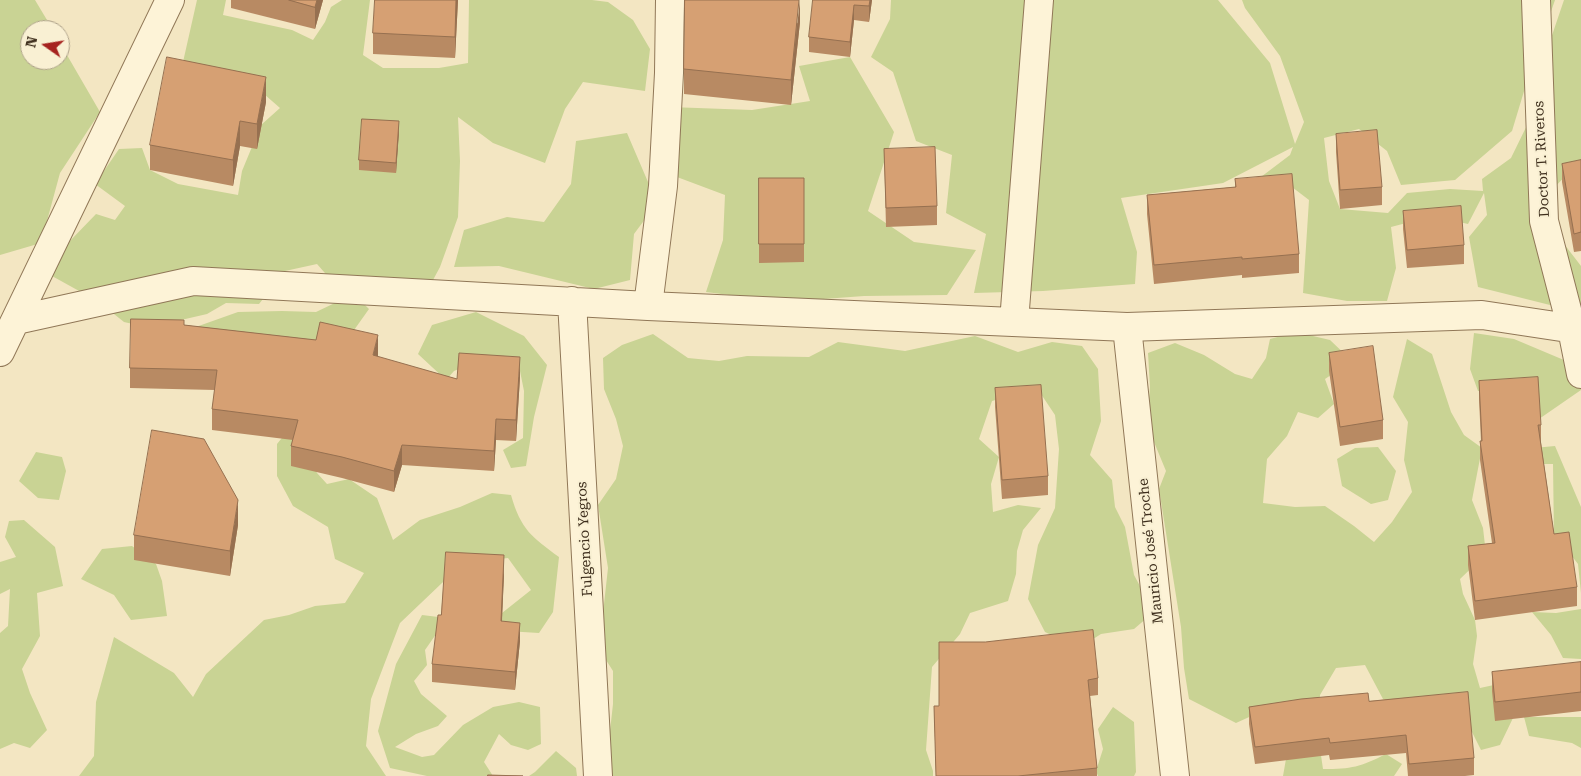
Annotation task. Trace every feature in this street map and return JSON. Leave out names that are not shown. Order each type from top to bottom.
[{"type":"street","points":[[0,352],[170,0]]},
{"type":"street","points":[[648,306],[663,186],[669,73],[670,0]]},
{"type":"street","points":[[1014,322],[1039,0]]},
{"type":"street","name":"Doctor T. Riveros","points":[[1536,0],[1544,221],[1576,330],[1581,374]]},
{"type":"street","points":[[16,320],[193,281],[648,306],[1127,327],[1482,315],[1576,330]]},
{"type":"street","name":"Fulgencio Yegros","points":[[572,301],[598,776]]},
{"type":"street","name":"Mauricio José Troche","points":[[1127,327],[1175,776]]},
{"type":"green space","points":[[0,0],[35,0],[47,20],[20,20],[20,70],[70,70],[70,60],[100,112],[60,173],[41,243],[0,255]]},
{"type":"green space","points":[[197,0],[226,0],[223,15],[292,30],[313,40],[325,22],[331,7],[342,0],[370,0],[363,55],[383,68],[439,68],[468,63],[469,0],[592,0],[608,2],[633,20],[650,49],[645,91],[583,82],[565,109],[545,163],[493,143],[458,117],[460,161],[458,217],[440,267],[426,293],[339,289],[317,264],[285,271],[259,304],[226,303],[207,314],[181,320],[164,331],[124,322],[99,302],[52,276],[67,244],[96,214],[115,220],[125,206],[95,184],[119,149],[142,148],[150,170],[178,184],[238,195],[242,171],[261,125],[280,108],[256,87],[183,62]]},
{"type":"green space","points":[[891,0],[1218,0],[1270,63],[1295,144],[1304,122],[1280,56],[1245,8],[1242,0],[1555,0],[1512,131],[1455,180],[1401,185],[1387,151],[1359,129],[1324,138],[1329,181],[1340,209],[1388,213],[1407,193],[1450,189],[1483,191],[1482,179],[1511,158],[1533,113],[1546,53],[1564,0],[1581,0],[1581,164],[1578,163],[1549,193],[1561,240],[1581,266],[1581,308],[1570,310],[1478,287],[1469,237],[1487,215],[1484,193],[1468,224],[1433,216],[1391,227],[1396,268],[1387,301],[1347,301],[1303,293],[1309,200],[1288,184],[1249,186],[1290,155],[1293,147],[1223,183],[1121,198],[1137,252],[1135,284],[1043,291],[974,293],[986,234],[946,213],[952,155],[916,141],[893,72],[871,57],[890,19]]},
{"type":"green space","points":[[850,57],[894,132],[868,211],[914,242],[976,250],[947,295],[864,296],[783,302],[706,292],[723,240],[725,195],[661,171],[670,107],[752,110],[810,101],[799,66]]},
{"type":"green space","points":[[627,133],[657,203],[634,234],[630,280],[594,289],[499,266],[454,267],[464,230],[507,217],[544,222],[571,184],[576,141]]},
{"type":"green space","points":[[339,301],[362,302],[369,309],[342,347],[193,328],[238,312],[316,312]]},
{"type":"green space","points":[[476,312],[524,336],[547,365],[534,417],[526,466],[511,468],[503,450],[523,438],[524,391],[520,371],[466,366],[454,371],[446,380],[418,354],[432,325]]},
{"type":"green space","points":[[1296,332],[1330,340],[1352,361],[1325,379],[1334,404],[1318,418],[1298,412],[1287,436],[1267,459],[1263,503],[1295,507],[1325,506],[1374,542],[1392,522],[1412,492],[1404,460],[1408,422],[1393,397],[1407,339],[1432,354],[1451,412],[1464,435],[1482,448],[1472,500],[1483,528],[1486,554],[1460,579],[1463,594],[1475,620],[1477,636],[1473,664],[1480,688],[1503,683],[1513,718],[1500,745],[1481,750],[1470,728],[1402,708],[1383,699],[1365,665],[1336,668],[1320,695],[1318,735],[1323,769],[1356,766],[1386,754],[1402,764],[1394,776],[1283,776],[1292,725],[1269,708],[1236,723],[1189,699],[1184,668],[1181,627],[1159,489],[1166,471],[1154,442],[1148,415],[1150,387],[1148,353],[1175,343],[1204,355],[1235,374],[1252,379],[1266,358],[1270,339]]},
{"type":"green space","points":[[1474,333],[1514,339],[1571,363],[1581,383],[1581,390],[1539,419],[1492,392],[1478,391],[1470,369]]},
{"type":"green space","points":[[653,334],[688,358],[719,361],[747,356],[809,357],[838,342],[905,351],[975,336],[1018,352],[1052,342],[1082,346],[1098,369],[1101,421],[1090,455],[1112,480],[1115,507],[1125,527],[1134,575],[1141,588],[1148,617],[1134,629],[1101,634],[1079,648],[1045,632],[1028,599],[1038,545],[1055,508],[1059,449],[1055,415],[1037,388],[992,401],[979,439],[999,457],[991,484],[993,512],[1018,505],[1041,508],[1023,530],[1017,551],[1016,574],[1008,601],[970,613],[960,634],[932,667],[926,750],[933,776],[605,776],[613,704],[613,671],[599,649],[608,568],[598,505],[616,479],[623,446],[616,419],[604,389],[603,358],[622,345]]},
{"type":"green space","points":[[289,429],[304,442],[317,473],[327,484],[349,479],[377,498],[393,540],[420,520],[460,507],[492,493],[511,495],[523,525],[535,538],[559,557],[553,612],[539,633],[441,627],[425,650],[427,665],[414,681],[421,694],[447,716],[438,726],[416,734],[395,747],[422,757],[434,755],[463,725],[493,707],[519,702],[540,707],[541,744],[528,750],[511,745],[499,734],[484,762],[493,776],[427,776],[390,768],[378,731],[396,664],[422,615],[463,620],[502,613],[531,590],[508,558],[463,563],[400,623],[371,699],[366,746],[386,776],[79,776],[94,756],[96,702],[114,637],[174,673],[193,697],[206,674],[264,620],[289,615],[315,606],[345,603],[364,573],[335,559],[328,527],[293,506],[277,476],[277,444]]},
{"type":"green space","points":[[1555,446],[1581,507],[1581,593],[1578,564],[1564,546],[1554,538],[1553,464],[1514,464],[1534,448]]},
{"type":"green space","points":[[1378,447],[1396,471],[1388,500],[1371,504],[1342,486],[1337,459],[1355,448]]},
{"type":"green space","points":[[36,452],[62,457],[66,471],[59,500],[38,498],[19,481]]},
{"type":"green space","points":[[24,520],[55,547],[63,586],[37,593],[40,636],[22,669],[30,693],[47,730],[30,748],[14,743],[0,749],[0,633],[8,626],[10,589],[0,594],[0,562],[16,557],[5,537],[9,521]]},
{"type":"green space","points":[[132,546],[156,564],[162,581],[167,616],[131,620],[114,595],[81,579],[102,549]]},
{"type":"green space","points":[[1581,609],[1581,659],[1563,658],[1551,635],[1532,612],[1556,613]]},
{"type":"green space","points":[[1113,707],[1134,722],[1136,772],[1134,776],[1098,776],[1096,771],[1103,749],[1098,729]]},
{"type":"green space","points":[[1524,717],[1581,717],[1581,748],[1572,743],[1529,736]]},
{"type":"green space","points":[[556,751],[576,768],[577,776],[529,776],[535,772]]},
{"type":"building","points":[[289,0],[317,0],[315,7]]},
{"type":"building","points":[[375,0],[456,0],[455,37],[373,33]]},
{"type":"building","points":[[685,0],[799,0],[791,80],[684,69]]},
{"type":"building","points":[[813,0],[870,0],[869,6],[854,5],[850,42],[809,37]]},
{"type":"building","points":[[167,57],[266,77],[257,124],[240,121],[233,160],[150,145]]},
{"type":"building","points":[[362,119],[399,121],[396,163],[359,160]]},
{"type":"building","points":[[1377,130],[1382,187],[1340,190],[1336,134]]},
{"type":"building","points":[[935,147],[937,206],[886,208],[884,149]]},
{"type":"building","points":[[1581,160],[1581,232],[1574,234],[1562,164]]},
{"type":"building","points":[[1292,174],[1299,254],[1154,265],[1147,195],[1236,187],[1235,179]]},
{"type":"building","points":[[759,178],[804,178],[804,244],[759,244]]},
{"type":"building","points":[[1461,206],[1464,245],[1407,250],[1403,211]]},
{"type":"building","points":[[131,319],[184,320],[184,325],[316,340],[320,322],[378,335],[373,355],[457,379],[459,353],[520,357],[516,420],[496,419],[494,451],[402,445],[394,471],[291,446],[298,420],[212,409],[217,370],[130,368]]},
{"type":"building","points":[[1373,346],[1383,420],[1340,427],[1329,353]]},
{"type":"building","points":[[1538,377],[1541,425],[1538,425],[1554,534],[1569,532],[1577,587],[1475,601],[1468,546],[1495,543],[1480,441],[1482,441],[1479,381]]},
{"type":"building","points":[[1041,385],[1048,476],[1002,480],[995,388]]},
{"type":"building","points":[[152,430],[204,439],[238,500],[230,551],[134,535]]},
{"type":"building","points":[[446,552],[504,555],[501,621],[520,623],[515,672],[432,664],[438,615],[441,615]]},
{"type":"building","points":[[1093,630],[1098,678],[1088,680],[1097,768],[1018,776],[936,776],[934,706],[939,706],[939,642],[985,642]]},
{"type":"building","points":[[1581,662],[1581,692],[1495,702],[1492,672]]},
{"type":"building","points":[[1468,692],[1474,758],[1409,764],[1406,735],[1330,743],[1329,738],[1255,747],[1249,707],[1301,699],[1368,693],[1369,701]]},
{"type":"building","points":[[488,775],[523,776],[488,776]]}]
